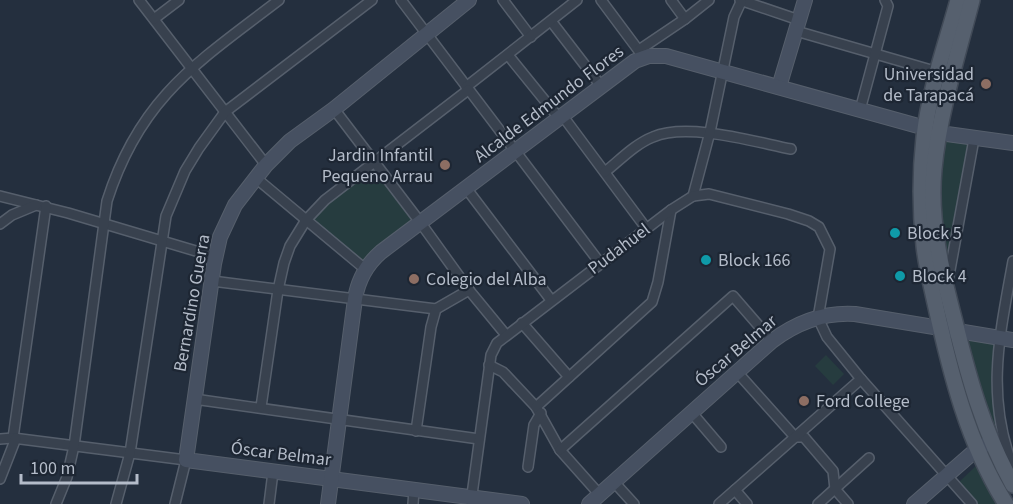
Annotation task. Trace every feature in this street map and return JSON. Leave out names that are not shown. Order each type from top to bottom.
[{"type":"main road","points":[[958,0],[952,48],[920,192],[924,247],[941,328],[963,408],[984,446],[1013,485]]},
{"type":"main road","points":[[972,0],[952,48],[938,72],[932,130],[933,208],[937,247],[975,398],[984,446],[1006,504]]},
{"type":"street","points":[[139,0],[266,165]]},
{"type":"street","points":[[154,20],[179,0]]},
{"type":"street","points":[[56,504],[67,477],[74,446],[107,201],[112,184],[134,136],[165,94],[191,68],[279,0]]},
{"type":"street","points":[[116,504],[130,453],[166,216],[185,171],[225,112],[372,0]]},
{"type":"street","points":[[401,0],[600,263]]},
{"type":"street","name":"Bernardino Guerra","points":[[175,504],[186,460],[216,257],[220,237],[230,214],[266,165],[290,141],[469,0]]},
{"type":"street","points":[[502,0],[531,37]]},
{"type":"street","points":[[261,407],[278,290],[290,246],[306,220],[325,200],[577,0]]},
{"type":"street","points":[[601,0],[641,53],[709,0]]},
{"type":"street","points":[[671,0],[685,19]]},
{"type":"street","points":[[779,87],[805,0]]},
{"type":"street","points":[[860,110],[888,6],[885,0]]},
{"type":"street","points":[[938,72],[874,54],[798,26],[741,1],[734,17],[710,132],[693,196],[709,194],[788,214],[819,227],[830,249],[818,318],[827,337],[861,379],[972,504]]},
{"type":"street","points":[[551,21],[601,86]]},
{"type":"street","name":"Alcalde Edmundo Flores","points":[[328,504],[355,299],[365,269],[375,257],[631,63],[641,53],[661,55],[932,130],[974,139],[1013,143]]},
{"type":"street","points":[[508,55],[560,116],[646,228]]},
{"type":"street","points":[[333,109],[469,290],[506,335]]},
{"type":"street","points":[[604,172],[652,137],[673,133],[710,132],[791,149]]},
{"type":"street","points":[[946,289],[974,139]]},
{"type":"street","points":[[256,178],[365,269]]},
{"type":"street","points":[[466,188],[551,300]]},
{"type":"street","points":[[0,196],[46,206],[216,257]]},
{"type":"street","name":"Pudahuel","points":[[471,501],[489,365],[494,348],[506,335],[551,300],[646,228],[693,196]]},
{"type":"street","points":[[0,224],[12,215],[36,205]]},
{"type":"street","points":[[0,479],[15,438],[46,206]]},
{"type":"street","points":[[528,467],[538,410],[569,377],[652,303],[671,210]]},
{"type":"street","points":[[1013,261],[1006,339],[996,362],[997,402],[1013,467]]},
{"type":"street","points":[[212,282],[436,309],[469,290]]},
{"type":"street","points":[[560,450],[733,296],[772,341]]},
{"type":"street","points":[[416,431],[431,327],[436,309]]},
{"type":"street","name":"Óscar Belmar","points":[[594,499],[772,341],[793,327],[839,313],[1006,339]]},
{"type":"street","points":[[522,323],[569,377]]},
{"type":"street","points":[[489,365],[503,372],[538,410],[560,450],[594,499]]},
{"type":"street","points":[[737,372],[795,437],[804,437],[833,471],[835,489],[848,504]]},
{"type":"street","points":[[719,504],[861,379]]},
{"type":"street","points":[[194,399],[479,439]]},
{"type":"street","points":[[692,413],[721,447]]},
{"type":"street","name":"Óscar Belmar","points":[[0,439],[15,438],[332,479],[413,497],[522,504]]},
{"type":"street","points":[[915,504],[984,446]]},
{"type":"street","points":[[818,504],[869,458]]},
{"type":"street","points":[[269,504],[273,471]]},
{"type":"street","points":[[614,482],[634,504]]},
{"type":"street","points":[[735,490],[747,504]]},
{"type":"green space","points":[[945,141],[970,144],[949,268],[941,235],[940,202]]},
{"type":"green space","points":[[368,170],[373,170],[410,218],[410,222],[377,247],[367,258],[359,261],[312,218]]},
{"type":"green space","points":[[964,340],[994,343],[995,403],[1005,465]]},
{"type":"green space","points":[[826,355],[844,374],[833,385],[815,366]]},
{"type":"green space","points":[[977,465],[1003,504],[975,504],[957,484]]},
{"type":"place","name":"Universidad de Tarapacá","points":[[986,84]]},
{"type":"place","name":"Jardin Infantil Pequeno Arrau","points":[[445,165]]},
{"type":"place","name":"Block 5","points":[[895,233]]},
{"type":"place","name":"Block 166","points":[[706,260]]},
{"type":"place","name":"Block 4","points":[[900,276]]},
{"type":"place","name":"Colegio del Alba","points":[[414,279]]},
{"type":"place","name":"Ford College","points":[[804,401]]}]
